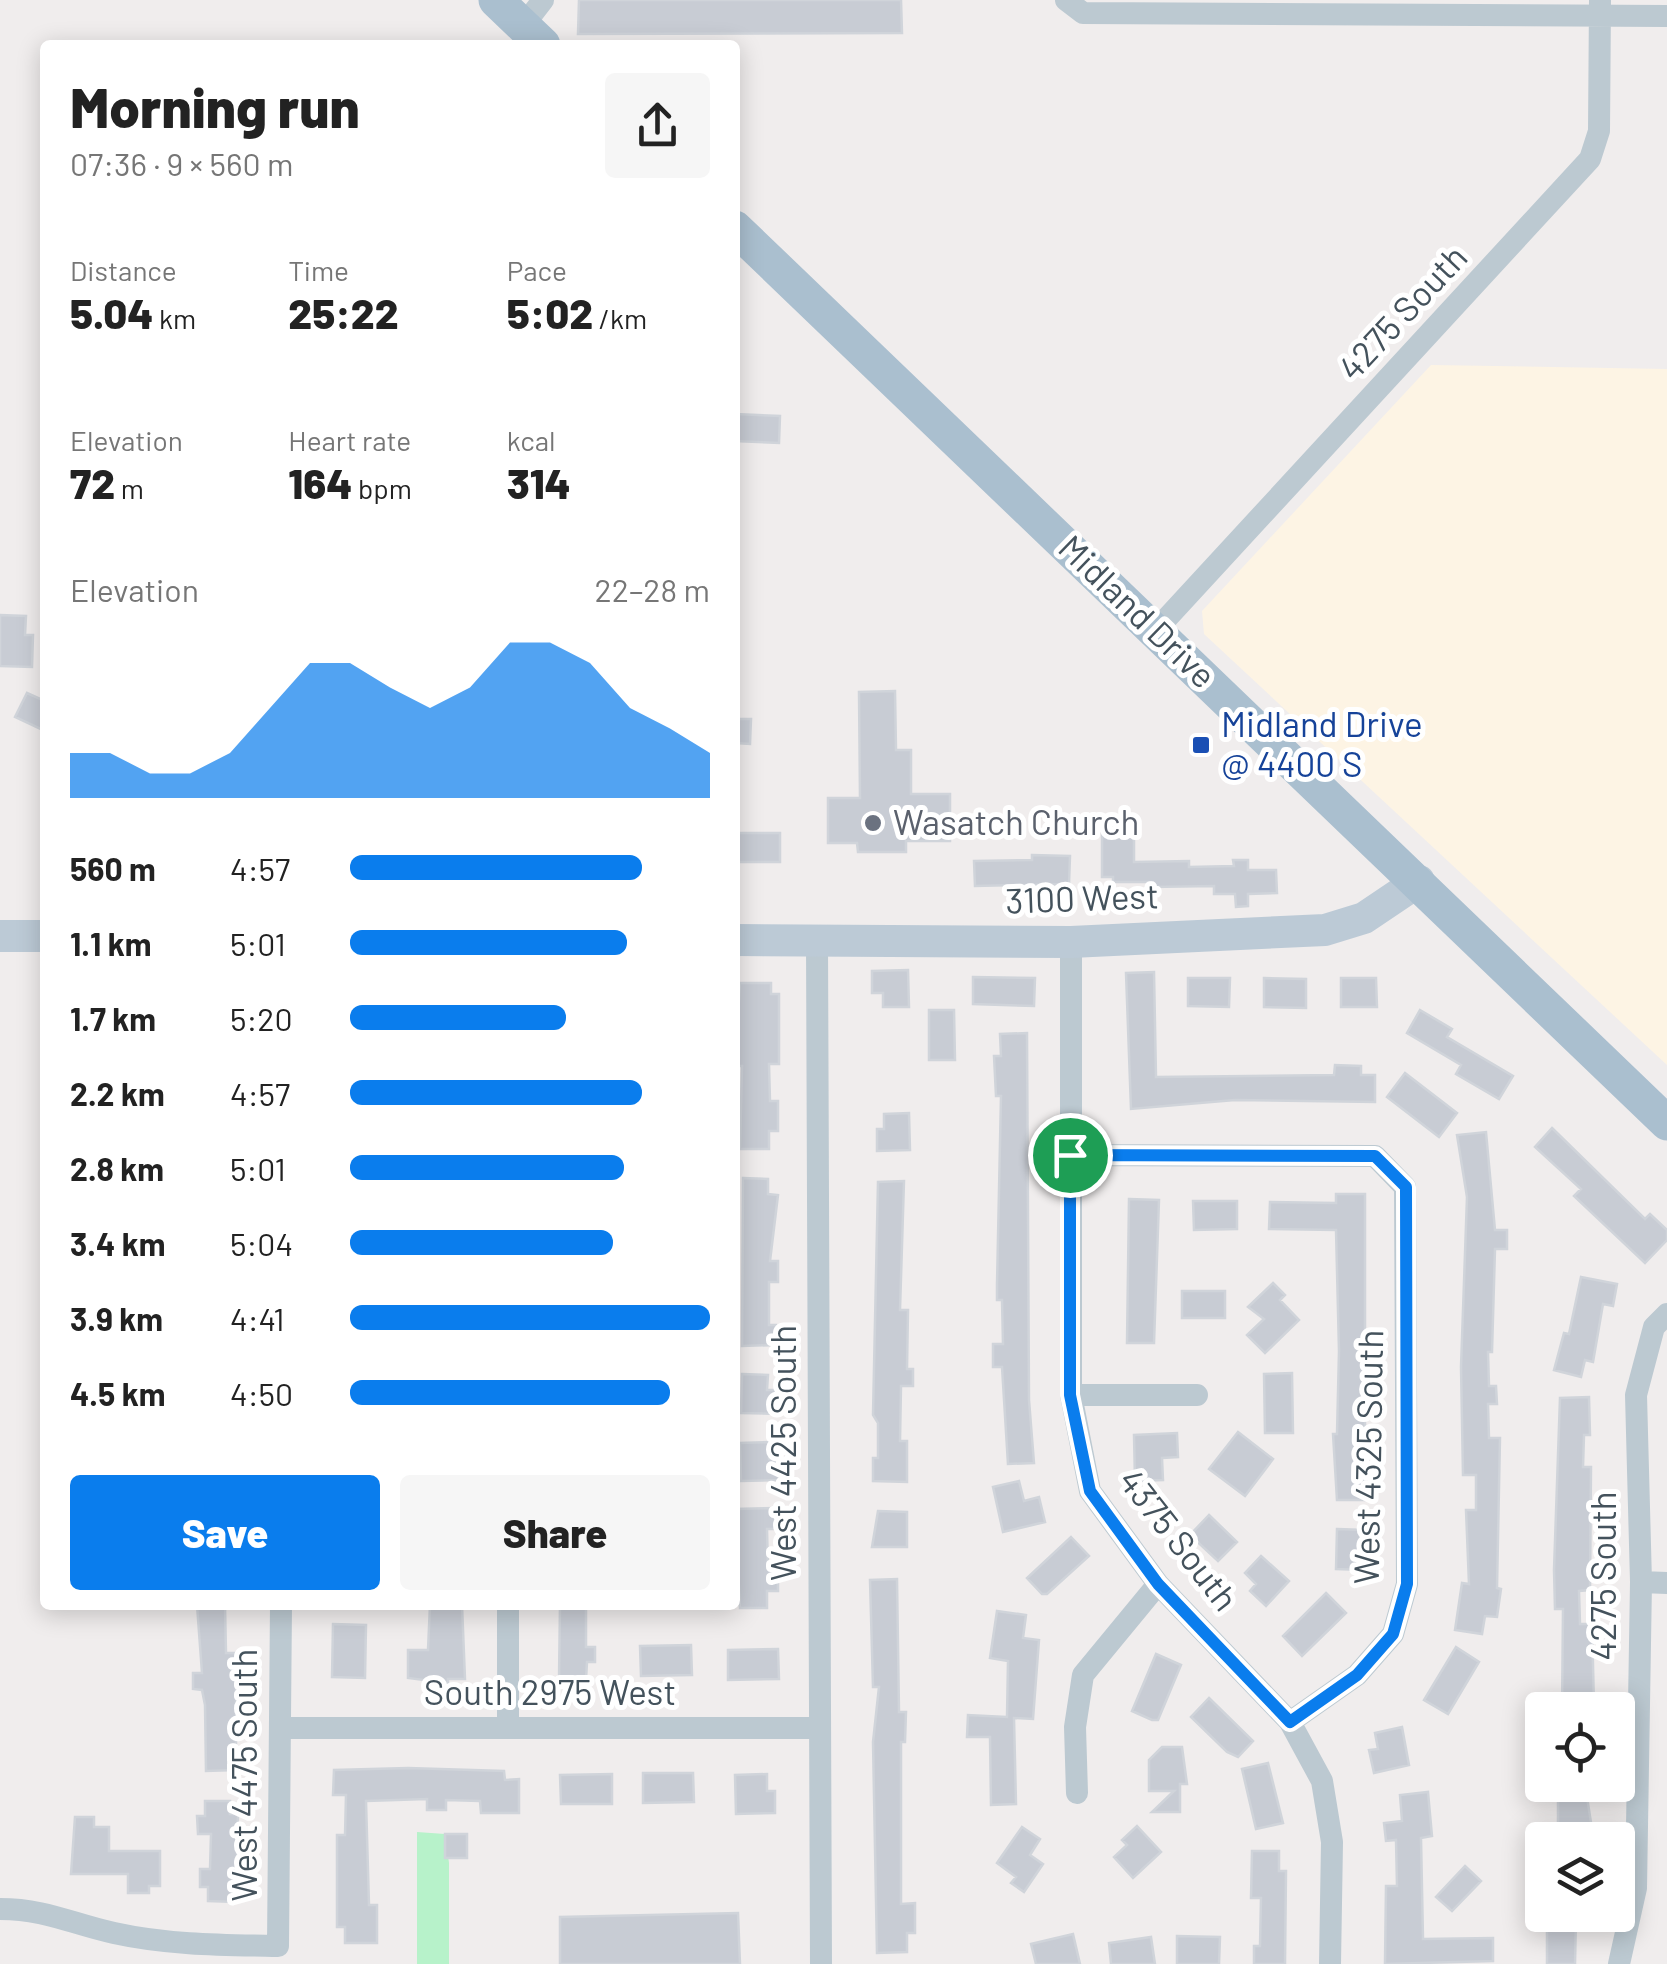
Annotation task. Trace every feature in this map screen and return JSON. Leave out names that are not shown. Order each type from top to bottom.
[{"type":"main road","name":"Midland Drive","points":[[740,233],[1667,1122]]},
{"type":"street","points":[[1066,2],[1083,13],[1600,8],[1667,16]]},
{"type":"street","name":"4275 South","points":[[1156,630],[1590,159],[1600,131],[1600,8]]},
{"type":"street","name":"3100 West","points":[[740,940],[1070,942],[1325,930],[1364,918],[1419,881]]},
{"type":"street","points":[[0,936],[40,936]]},
{"type":"street","name":"West 4425 South","points":[[817,942],[821,1964]]},
{"type":"street","name":"4375 South","points":[[1070,942],[1070,1395],[1090,1491],[1158,1584],[1290,1722],[1322,1780],[1332,1842],[1330,1964]]},
{"type":"street","name":"West 4325 South","points":[[1070,1155],[1375,1156],[1406,1187],[1407,1584],[1393,1634],[1357,1675],[1290,1722]]},
{"type":"street","name":"4275 South","points":[[1619,1963],[1636,1888],[1641,1582],[1636,1394],[1654,1327],[1667,1314]]},
{"type":"street","points":[[1070,1395],[1197,1395]]},
{"type":"street","points":[[1641,1582],[1667,1583]]},
{"type":"street","points":[[1077,1793],[1075,1727],[1084,1675],[1158,1584]]},
{"type":"street","name":"West 4475 South","points":[[0,1909],[69,1917],[112,1933],[194,1945],[278,1946],[281,1610]]},
{"type":"street","points":[[508,1610],[508,1728]]},
{"type":"street","name":"South 2975 West","points":[[280,1728],[819,1728]]},
{"type":"shaded area","points":[[1431,365],[1667,369],[1667,1065],[1204,634],[1202,611]]},
{"type":"green space","points":[[417,1832],[445,1834],[449,1863],[449,1964],[417,1964]]},
{"type":"building","points":[[579,0],[901,0],[902,33],[578,34]]},
{"type":"building","points":[[740,414],[780,416],[779,443],[740,441]]},
{"type":"building","points":[[0,615],[26,616],[25,635],[33,635],[32,667],[0,666]]},
{"type":"building","points":[[895,691],[896,750],[911,750],[911,794],[950,794],[950,841],[906,841],[906,852],[858,852],[857,843],[828,843],[828,798],[860,798],[859,692]]},
{"type":"building","points":[[27,693],[40,699],[40,729],[15,717]]},
{"type":"building","points":[[740,719],[751,719],[750,744],[740,743]]},
{"type":"building","points":[[740,833],[780,833],[780,862],[740,862]]},
{"type":"building","points":[[1102,833],[1134,834],[1134,862],[1189,861],[1189,867],[1234,866],[1233,860],[1248,860],[1248,870],[1276,870],[1277,893],[1248,894],[1248,906],[1236,907],[1235,894],[1214,894],[1214,886],[1151,887],[1151,882],[1113,882],[1113,877],[1102,877]]},
{"type":"building","points":[[1032,855],[1070,856],[1069,884],[975,886],[974,861],[1032,860]]},
{"type":"building","points":[[908,970],[909,1007],[883,1007],[883,993],[872,993],[872,971]]},
{"type":"building","points":[[1154,972],[1156,1077],[1334,1075],[1335,1065],[1361,1066],[1361,1075],[1375,1075],[1375,1102],[1235,1100],[1131,1109],[1126,973]]},
{"type":"building","points":[[973,977],[1035,978],[1034,1006],[973,1004]]},
{"type":"building","points":[[1188,978],[1230,978],[1229,1007],[1188,1006]]},
{"type":"building","points":[[1264,978],[1306,979],[1306,1008],[1264,1007]]},
{"type":"building","points":[[1341,978],[1376,978],[1377,1007],[1341,1007]]},
{"type":"building","points":[[740,983],[771,983],[771,994],[779,994],[779,1064],[769,1064],[770,1101],[778,1101],[778,1131],[769,1131],[769,1149],[740,1149]]},
{"type":"building","points":[[929,1010],[954,1010],[955,1060],[929,1060]]},
{"type":"building","points":[[1420,1010],[1452,1029],[1447,1037],[1513,1076],[1499,1099],[1456,1074],[1461,1065],[1407,1033]]},
{"type":"building","points":[[1027,1033],[1029,1400],[1034,1463],[1008,1464],[1002,1367],[993,1367],[993,1344],[1003,1344],[1002,1300],[997,1300],[1001,1096],[996,1096],[994,1056],[1001,1056],[1000,1034]]},
{"type":"building","points":[[1405,1073],[1457,1113],[1439,1137],[1387,1097]]},
{"type":"building","points":[[909,1113],[910,1150],[877,1151],[877,1129],[884,1129],[884,1114]]},
{"type":"building","points":[[1552,1128],[1645,1219],[1650,1214],[1667,1230],[1667,1240],[1645,1263],[1574,1196],[1581,1189],[1535,1147]]},
{"type":"building","points":[[1486,1132],[1495,1230],[1507,1230],[1507,1249],[1495,1249],[1492,1352],[1488,1352],[1489,1386],[1496,1386],[1497,1404],[1488,1404],[1489,1438],[1500,1438],[1497,1588],[1501,1589],[1497,1617],[1485,1616],[1482,1634],[1455,1630],[1462,1583],[1469,1584],[1466,1510],[1476,1510],[1476,1475],[1463,1475],[1461,1367],[1467,1197],[1457,1135]]},
{"type":"building","points":[[743,1178],[768,1179],[768,1194],[778,1195],[770,1261],[778,1261],[778,1282],[769,1282],[769,1325],[776,1325],[776,1345],[742,1346]]},
{"type":"building","points":[[904,1181],[900,1310],[908,1310],[907,1369],[913,1369],[913,1386],[901,1386],[900,1441],[907,1441],[907,1482],[873,1481],[873,1458],[878,1458],[878,1423],[873,1415],[878,1182]]},
{"type":"building","points":[[1336,1194],[1365,1194],[1365,1500],[1337,1500],[1333,1434],[1337,1434],[1339,1351],[1336,1230],[1269,1229],[1270,1202],[1336,1203]]},
{"type":"building","points":[[1129,1199],[1159,1200],[1154,1343],[1127,1343]]},
{"type":"building","points":[[1193,1201],[1237,1201],[1237,1229],[1194,1230]]},
{"type":"building","points":[[1581,1277],[1617,1284],[1613,1306],[1603,1304],[1593,1362],[1585,1360],[1581,1377],[1554,1370],[1564,1333],[1569,1334]]},
{"type":"building","points":[[1273,1283],[1285,1295],[1280,1300],[1299,1320],[1265,1353],[1247,1335],[1264,1319],[1248,1307]]},
{"type":"building","points":[[1182,1291],[1225,1291],[1225,1318],[1182,1318]]},
{"type":"building","points":[[1292,1373],[1293,1433],[1265,1433],[1264,1374]]},
{"type":"building","points":[[742,1374],[768,1375],[767,1390],[778,1390],[778,1414],[741,1413]]},
{"type":"building","points":[[1589,1397],[1590,1435],[1584,1435],[1583,1467],[1591,1467],[1590,1590],[1579,1591],[1580,1624],[1592,1624],[1594,1692],[1562,1692],[1563,1609],[1555,1609],[1554,1570],[1560,1398]]},
{"type":"building","points":[[1238,1432],[1273,1459],[1245,1496],[1209,1469]]},
{"type":"building","points":[[1177,1433],[1178,1457],[1162,1458],[1163,1480],[1135,1481],[1134,1435]]},
{"type":"building","points":[[768,1442],[769,1459],[778,1459],[779,1480],[741,1481],[740,1443]]},
{"type":"building","points":[[1019,1481],[1024,1501],[1039,1497],[1045,1522],[1003,1532],[993,1487]]},
{"type":"building","points":[[777,1508],[777,1529],[767,1529],[768,1569],[778,1569],[778,1591],[767,1591],[767,1608],[740,1608],[740,1509]]},
{"type":"building","points":[[878,1511],[907,1512],[907,1547],[872,1547]]},
{"type":"building","points":[[1209,1515],[1237,1542],[1218,1561],[1190,1535]]},
{"type":"building","points":[[1337,1529],[1365,1530],[1363,1570],[1336,1569]]},
{"type":"building","points":[[1071,1537],[1089,1556],[1047,1594],[1042,1594],[1027,1578]]},
{"type":"building","points":[[1261,1556],[1289,1581],[1266,1606],[1250,1591],[1256,1584],[1245,1573]]},
{"type":"building","points":[[897,1579],[899,1712],[906,1712],[905,1742],[901,1742],[901,1904],[915,1903],[915,1933],[907,1933],[907,1952],[877,1953],[873,1742],[879,1687],[873,1687],[870,1580]]},
{"type":"building","points":[[1326,1593],[1346,1613],[1302,1656],[1283,1636]]},
{"type":"building","points":[[197,1610],[225,1610],[226,1653],[236,1653],[236,1770],[206,1771],[205,1705],[202,1690],[193,1689],[193,1673],[202,1673]]},
{"type":"building","points":[[430,1610],[462,1610],[465,1679],[448,1679],[448,1683],[408,1678],[408,1650],[428,1650]]},
{"type":"building","points":[[560,1610],[586,1610],[586,1647],[595,1647],[595,1662],[587,1662],[586,1680],[559,1680]]},
{"type":"building","points":[[997,1611],[1026,1615],[1023,1638],[1039,1640],[1033,1719],[1014,1718],[1016,1804],[991,1805],[990,1737],[967,1737],[968,1715],[1007,1717],[1008,1661],[990,1658]]},
{"type":"building","points":[[333,1624],[366,1625],[365,1678],[332,1677]]},
{"type":"building","points":[[691,1645],[692,1675],[641,1676],[640,1646]]},
{"type":"building","points":[[1456,1647],[1479,1662],[1448,1714],[1424,1700]]},
{"type":"building","points":[[778,1649],[779,1679],[728,1680],[728,1650]]},
{"type":"building","points":[[1156,1654],[1181,1665],[1158,1720],[1152,1720],[1132,1711]]},
{"type":"building","points":[[1209,1698],[1253,1741],[1238,1757],[1227,1752],[1191,1717]]},
{"type":"building","points":[[1402,1727],[1409,1765],[1374,1773],[1369,1750],[1378,1749],[1375,1733]]},
{"type":"building","points":[[1162,1747],[1182,1747],[1187,1784],[1180,1784],[1180,1812],[1152,1812],[1174,1791],[1149,1791],[1149,1760]]},
{"type":"building","points":[[1268,1763],[1283,1823],[1256,1829],[1242,1769]]},
{"type":"building","points":[[334,1770],[504,1771],[505,1780],[519,1779],[519,1813],[481,1813],[480,1801],[446,1800],[446,1810],[427,1810],[427,1799],[366,1801],[369,1905],[377,1905],[377,1943],[345,1943],[345,1927],[337,1927],[337,1835],[345,1835],[346,1795],[333,1795]]},
{"type":"building","points":[[643,1773],[693,1773],[694,1802],[643,1803]]},
{"type":"building","points":[[612,1774],[612,1804],[561,1804],[560,1775]]},
{"type":"building","points":[[767,1774],[767,1791],[775,1791],[775,1813],[736,1814],[735,1775]]},
{"type":"building","points":[[1428,1792],[1432,1836],[1421,1838],[1423,1939],[1493,1938],[1493,1961],[1385,1964],[1386,1886],[1397,1886],[1396,1840],[1386,1841],[1384,1823],[1402,1821],[1400,1795]]},
{"type":"building","points":[[205,1801],[230,1801],[230,1814],[238,1814],[236,1902],[208,1901],[208,1887],[200,1887],[200,1869],[210,1869],[211,1834],[198,1834],[197,1816],[205,1816]]},
{"type":"building","points":[[1558,1802],[1588,1802],[1591,1822],[1558,1822]]},
{"type":"building","points":[[75,1817],[94,1817],[94,1827],[109,1827],[109,1851],[160,1851],[160,1886],[149,1886],[149,1893],[128,1893],[128,1874],[71,1874]]},
{"type":"building","points":[[1137,1826],[1161,1852],[1133,1878],[1114,1857],[1127,1845],[1122,1840]]},
{"type":"building","points":[[1022,1827],[1040,1839],[1030,1855],[1043,1864],[1024,1892],[1011,1883],[1016,1877],[997,1863]]},
{"type":"building","points":[[445,1834],[467,1834],[467,1858],[445,1858]]},
{"type":"building","points":[[1252,1851],[1279,1851],[1279,1871],[1286,1871],[1285,1964],[1254,1964],[1254,1946],[1260,1946],[1261,1898],[1251,1898]]},
{"type":"building","points":[[1465,1866],[1481,1881],[1452,1911],[1436,1897]]},
{"type":"building","points":[[738,1913],[740,1964],[560,1964],[560,1917]]},
{"type":"building","points":[[1547,1932],[1576,1932],[1575,1964],[1547,1964]]},
{"type":"building","points":[[1073,1934],[1080,1964],[1036,1964],[1031,1944]]},
{"type":"building","points":[[1177,1936],[1220,1937],[1219,1964],[1177,1964]]},
{"type":"building","points":[[1151,1937],[1155,1964],[1111,1964],[1109,1943]]},
{"type":"place","name":"Midland Drive @ 4400 S","points":[[1201,745]]},
{"type":"place","name":"Wasatch Church","points":[[873,823]]},
{"type":"route","points":[[1070,1155],[1375,1156],[1406,1187],[1407,1584],[1393,1634],[1357,1675],[1290,1722],[1158,1584],[1090,1491],[1070,1395],[1070,1155]]}]
